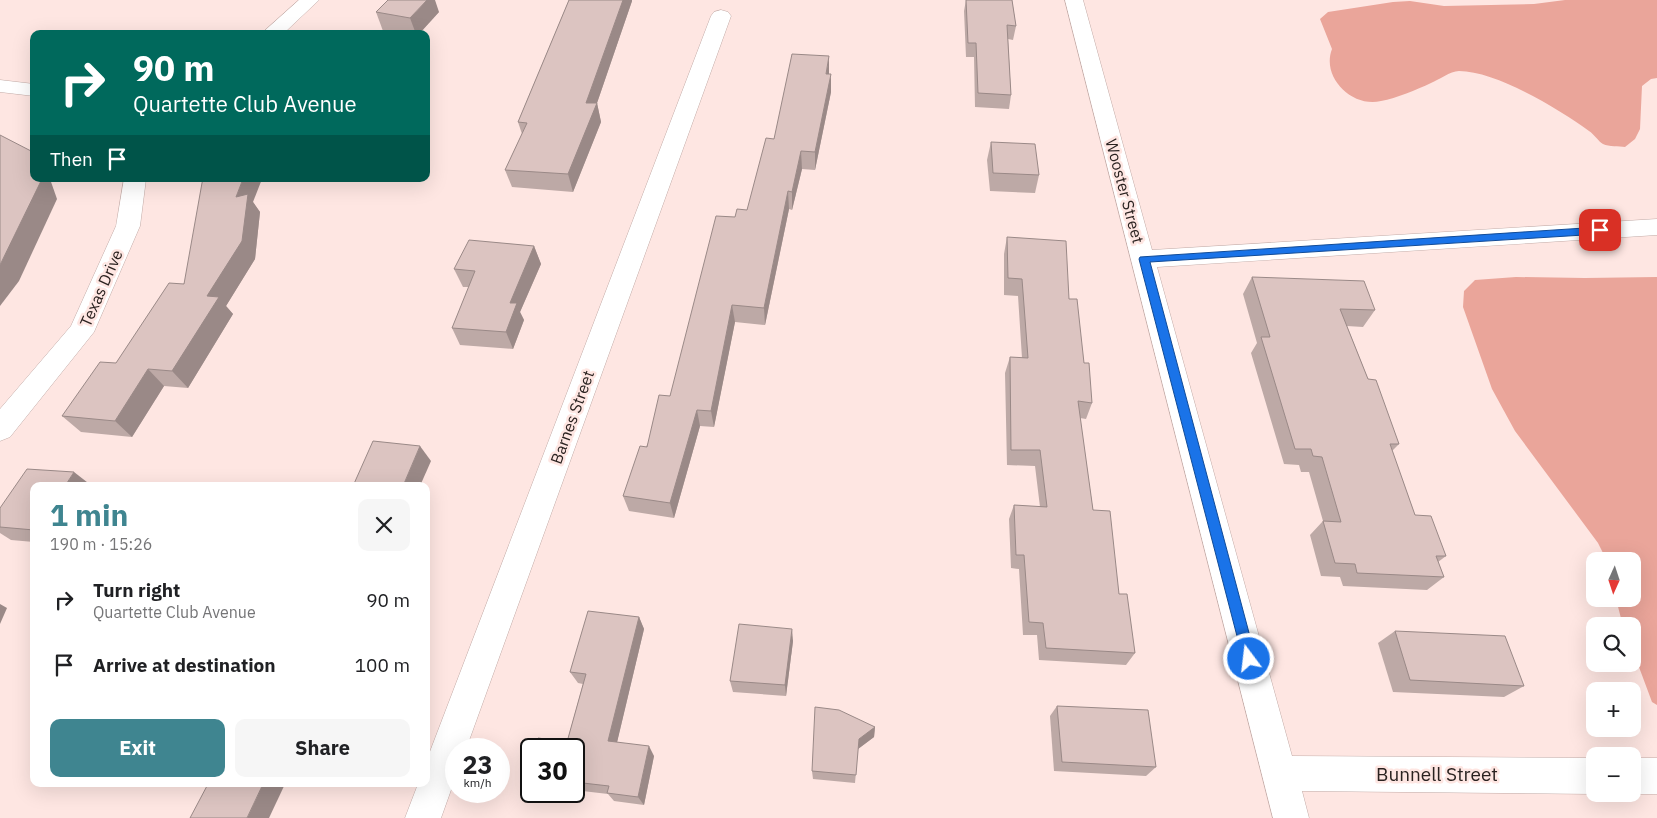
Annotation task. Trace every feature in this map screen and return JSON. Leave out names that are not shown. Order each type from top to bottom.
[{"type":"street","points":[[276,30],[310,0]]},
{"type":"street","name":"Wooster Street","points":[[1074,0],[1291,818]]},
{"type":"street","name":"Barnes Street","points":[[423,818],[720,16]]},
{"type":"street","points":[[0,86],[30,90]]},
{"type":"street","name":"Texas Drive","points":[[0,429],[81,332],[128,226],[135,182]]},
{"type":"street","points":[[1144,259],[1657,227]]},
{"type":"street","name":"Bunnell Street","points":[[1279,773],[1586,776]]},
{"type":"street","points":[[1641,776],[1657,776]]},
{"type":"shaded area","points":[[1565,0],[1657,0],[1657,78],[1651,79],[1642,86],[1640,129],[1635,139],[1625,147],[1603,144],[1591,132],[1544,102],[1508,84],[1474,73],[1452,72],[1434,82],[1387,100],[1370,102],[1360,100],[1341,88],[1335,80],[1330,60],[1332,49],[1320,19],[1328,12],[1393,2],[1410,1],[1444,6],[1534,4]]},
{"type":"shaded area","points":[[1516,277],[1657,277],[1657,705],[1652,702],[1641,672],[1641,617],[1621,617],[1618,608],[1641,608],[1641,552],[1602,552],[1598,543],[1515,431],[1492,389],[1463,307],[1464,291],[1475,280]]},
{"type":"building","points":[[388,0],[427,0],[410,18],[376,12]]},
{"type":"building","points":[[569,0],[623,0],[586,103],[597,103],[568,174],[505,170],[527,123],[518,122]]},
{"type":"building","points":[[966,0],[1012,0],[1016,26],[1007,25],[1011,95],[978,93],[976,43],[968,43]]},
{"type":"building","points":[[792,54],[829,56],[826,74],[831,74],[815,152],[801,151],[792,192],[788,191],[764,308],[732,305],[711,411],[697,410],[670,503],[623,496],[640,446],[647,447],[659,395],[670,396],[716,216],[735,217],[737,209],[747,210],[766,138],[774,139]]},
{"type":"building","points":[[0,135],[30,150],[30,182],[41,182],[0,265]]},
{"type":"building","points":[[991,142],[1035,144],[1039,175],[993,173]]},
{"type":"building","points":[[202,182],[242,182],[236,197],[248,194],[242,241],[207,296],[219,297],[172,371],[148,369],[115,421],[62,416],[100,362],[116,363],[169,283],[184,284]]},
{"type":"building","points":[[1007,237],[1066,241],[1069,299],[1077,299],[1084,363],[1089,363],[1092,403],[1078,401],[1093,510],[1110,511],[1119,594],[1127,594],[1135,653],[1046,648],[1043,623],[1029,622],[1024,555],[1016,555],[1014,505],[1047,507],[1040,450],[1011,450],[1010,357],[1028,358],[1022,279],[1008,278]]},
{"type":"building","points":[[469,240],[534,246],[510,303],[517,303],[506,332],[452,328],[475,271],[454,269]]},
{"type":"building","points":[[1252,277],[1364,281],[1375,310],[1340,309],[1368,379],[1376,380],[1399,444],[1390,444],[1415,515],[1431,516],[1446,556],[1436,556],[1444,577],[1357,573],[1355,564],[1335,563],[1323,521],[1341,522],[1322,457],[1313,456],[1311,449],[1295,449],[1261,337],[1270,337]]},
{"type":"building","points":[[373,441],[420,446],[405,482],[355,482]]},
{"type":"building","points":[[27,469],[74,472],[68,482],[30,482],[30,530],[0,527],[0,508]]},
{"type":"building","points":[[588,611],[639,617],[608,741],[649,746],[638,797],[607,793],[609,786],[585,783],[585,738],[568,738],[586,674],[570,672]]},
{"type":"building","points":[[739,624],[792,629],[785,685],[730,681]]},
{"type":"building","points":[[1395,631],[1505,636],[1524,686],[1410,680]]},
{"type":"building","points":[[1057,706],[1148,710],[1156,767],[1062,762]]},
{"type":"building","points":[[815,707],[839,710],[875,727],[859,739],[856,775],[812,771]]},
{"type":"building","points":[[206,787],[262,787],[247,818],[190,818]]},
{"type":"route","points":[[1249,659],[1144,259],[1600,230]]}]
